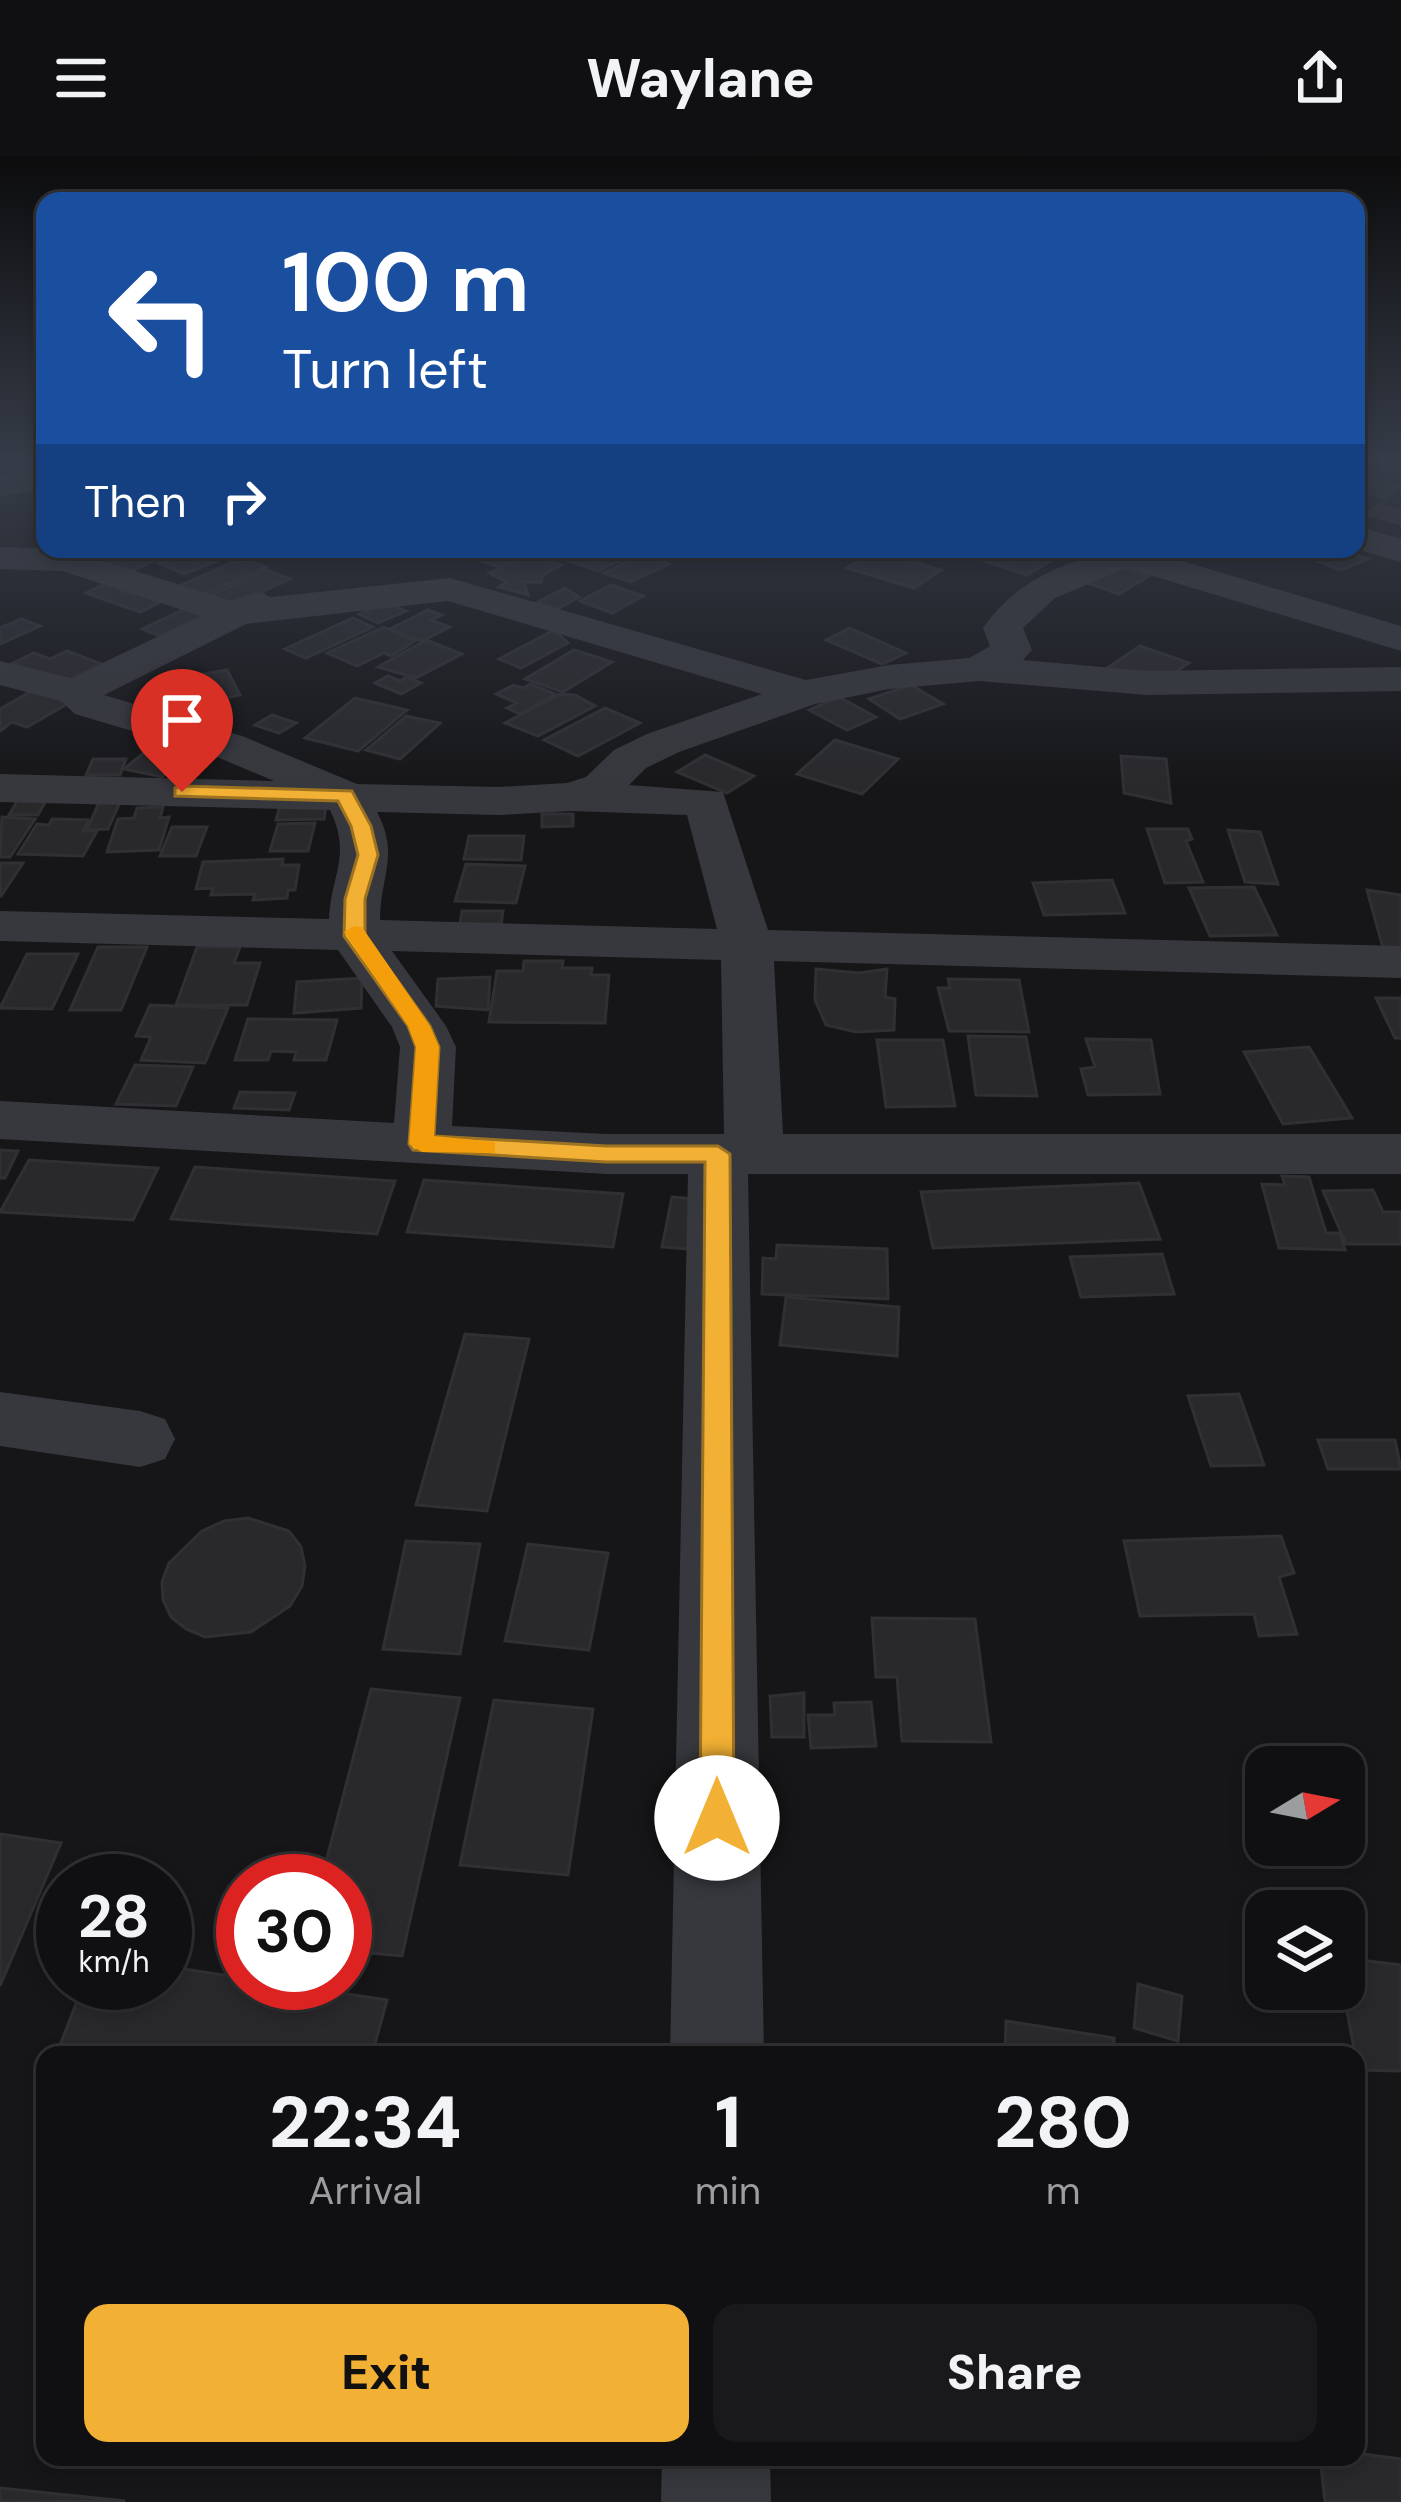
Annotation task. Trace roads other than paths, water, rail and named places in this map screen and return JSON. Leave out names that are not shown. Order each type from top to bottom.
[{"type":"street","points":[[98,570],[234,614],[402,591],[450,590],[805,693]]},
{"type":"street","points":[[0,770],[50,741],[83,699],[234,614],[331,570]]},
{"type":"street","points":[[979,669],[1012,650],[1003,628],[1016,608],[1076,570]]},
{"type":"street","points":[[1175,570],[1401,639]]},
{"type":"street","points":[[1360,626],[1378,613],[1401,609]]},
{"type":"street","points":[[197,736],[556,798],[602,787],[630,759],[663,743],[805,693],[889,677],[979,669],[1147,683],[1381,679],[1360,626]]},
{"type":"street","points":[[0,673],[197,736],[345,795],[361,826],[368,855],[355,899],[354,936],[419,1026],[428,1047],[422,1144]]},
{"type":"street","points":[[0,788],[707,802],[747,946],[736,1154],[717,2046]]},
{"type":"street","points":[[0,926],[1401,962]]},
{"type":"street","points":[[0,1120],[606,1154],[1401,1154]]},
{"type":"street","points":[[0,1419],[140,1439]]},
{"type":"street","points":[[716,2466],[716,2502]]}]
